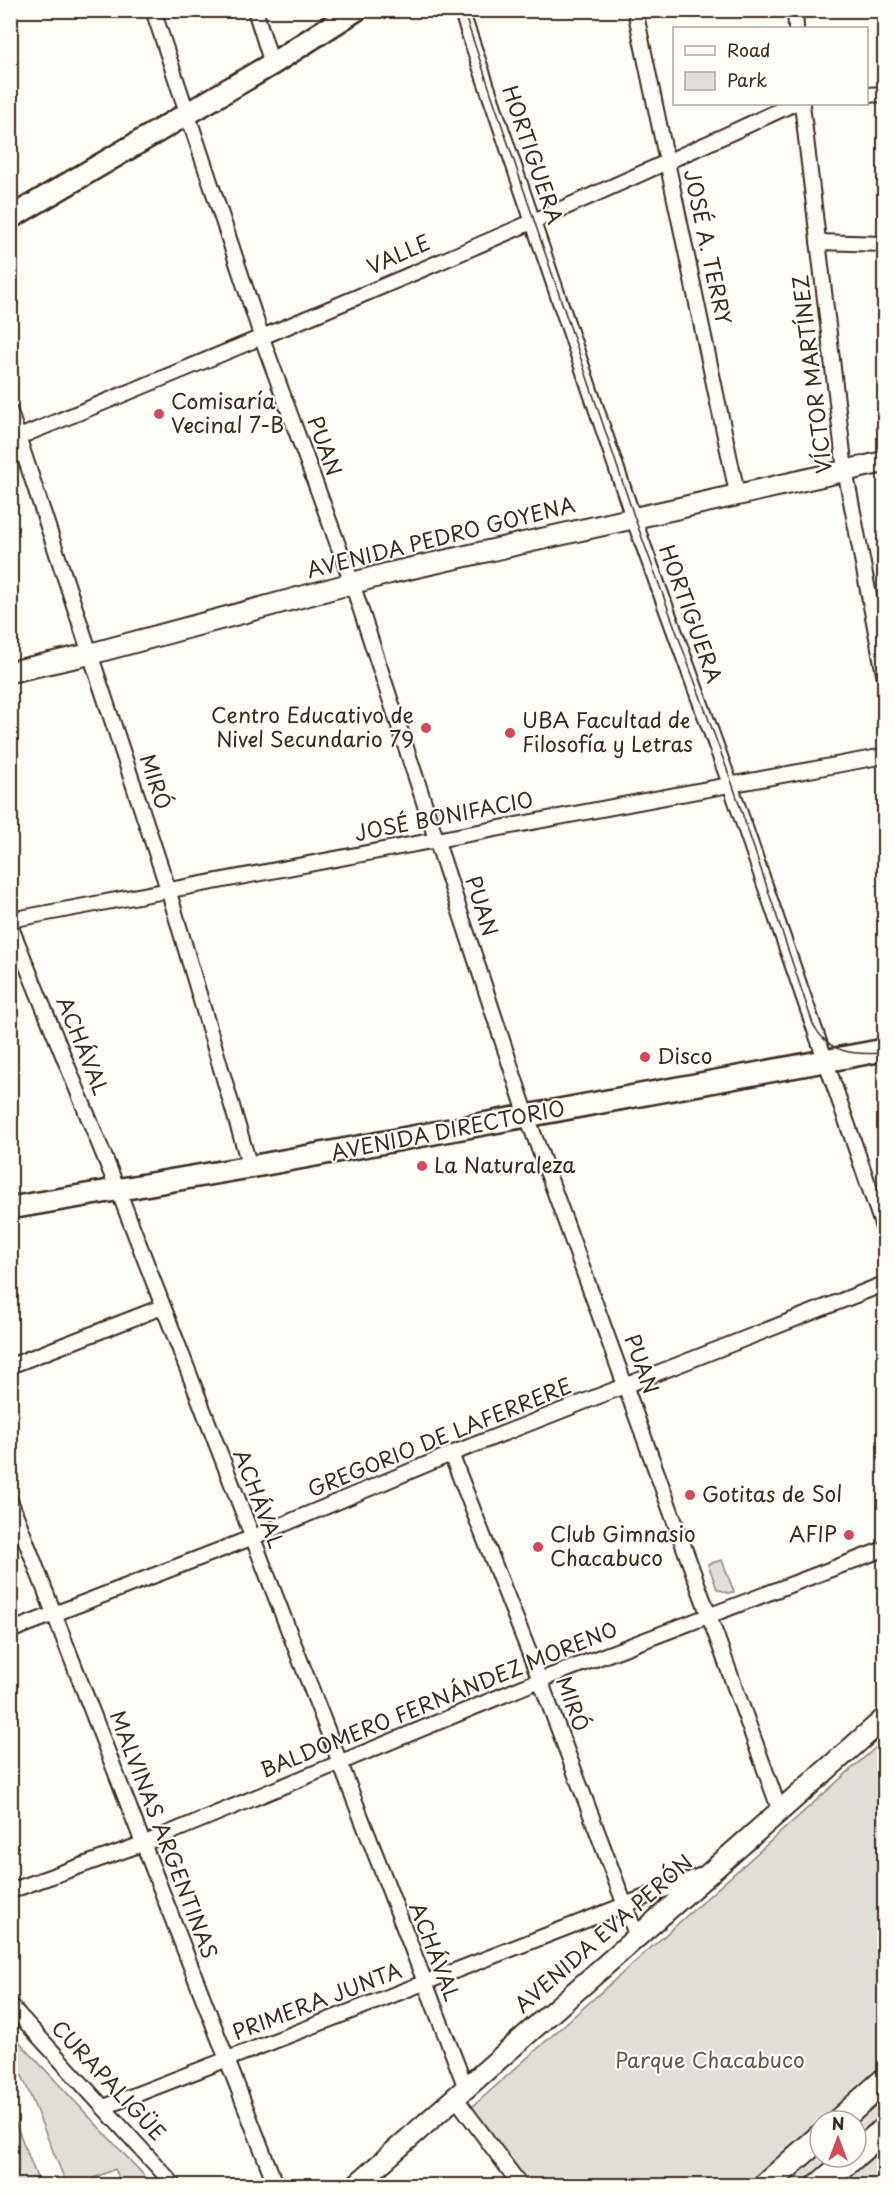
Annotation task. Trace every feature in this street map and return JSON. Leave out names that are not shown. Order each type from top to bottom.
[{"type":"highway","points":[[853,2109],[885,2082]]},
{"type":"highway","points":[[868,2144],[885,2130]]},
{"type":"highway","points":[[765,2186],[808,2148]]},
{"type":"highway","points":[[819,2186],[839,2169]]},
{"type":"main road","points":[[10,218],[272,64],[356,10]]},
{"type":"main road","name":"AVENIDA PEDRO GOYENA","points":[[10,672],[90,654],[352,583],[737,493],[885,462]]},
{"type":"main road","name":"AVENIDA DIRECTORIO","points":[[10,1208],[250,1167],[885,1050]]},
{"type":"main road","name":"AVENIDA EVA PERÓN","points":[[355,2186],[885,1719]]},
{"type":"street","name":"PUAN","points":[[153,10],[262,338],[352,583],[527,1116],[627,1385],[780,1811]]},
{"type":"street","points":[[255,10],[272,64]]},
{"type":"street","name":"HORTIGUERA","points":[[461,10],[633,517],[730,784],[885,1230]]},
{"type":"street","name":"JOSÉ A. TERRY","points":[[635,10],[737,493]]},
{"type":"street","points":[[795,10],[796,27]]},
{"type":"street","points":[[868,95],[885,94]]},
{"type":"street","name":"VALLE","points":[[19,437],[262,338],[668,162],[791,105]]},
{"type":"street","name":"VÍCTOR MARTÍNEZ","points":[[802,105],[845,470],[885,674]]},
{"type":"street","points":[[818,242],[885,244]]},
{"type":"street","name":"MIRÓ","points":[[10,412],[168,889],[250,1167]]},
{"type":"street","name":"JOSÉ BONIFACIO","points":[[10,920],[885,756]]},
{"type":"street","name":"ACHÁVAL","points":[[10,926],[118,1190],[251,1538],[340,1762],[423,1984],[460,2092],[521,2186]]},
{"type":"street","name":"GREGORIO DE LAFERRERE","points":[[10,1631],[251,1538],[451,1454],[885,1284]]},
{"type":"street","points":[[10,1366],[162,1307]]},
{"type":"street","name":"MIRÓ","points":[[451,1454],[540,1680],[623,1906],[637,1937]]},
{"type":"street","name":"MALVINAS ARGENTINAS","points":[[10,1500],[145,1843],[276,2186]]},
{"type":"street","name":"BALDOMERO FERNÁNDEZ MORENO","points":[[10,1891],[145,1843],[540,1680],[885,1549]]},
{"type":"street","name":"PRIMERA JUNTA","points":[[104,2107],[712,1871]]},
{"type":"street","name":"CURAPALIGÜE","points":[[10,2005],[175,2186]]},
{"type":"green space","points":[[722,1560],[734,1592],[728,1593],[717,1589],[708,1564]]},
{"type":"green space","name":"Parque Chacabuco","points":[[884,1740],[884,2185],[529,2185],[472,2107]]},
{"type":"green space","points":[[10,2033],[153,2185],[122,2185],[115,2169],[94,2178],[97,2185],[67,2185],[16,2061],[11,2063]]},
{"type":"green space","points":[[11,2112],[40,2185],[11,2185]]},
{"type":"tram line","points":[[463,10],[634,516],[732,783],[813,1024],[819,1034],[834,1047],[852,1053],[884,1053]]},
{"type":"place","name":"Comisaría Vecinal 7-B","points":[[159,414]]},
{"type":"place","name":"Centro Educativo de Nivel Secundario 79","points":[[426,728]]},
{"type":"place","name":"UBA Facultad de Filosofía y Letras","points":[[510,733]]},
{"type":"place","name":"Disco","points":[[645,1057]]},
{"type":"place","name":"La Naturaleza","points":[[422,1166]]},
{"type":"place","name":"Gotitas de Sol","points":[[690,1495]]},
{"type":"place","name":"AFIP","points":[[849,1535]]},
{"type":"place","name":"Club Gimnasio Chacabuco","points":[[538,1547]]}]
